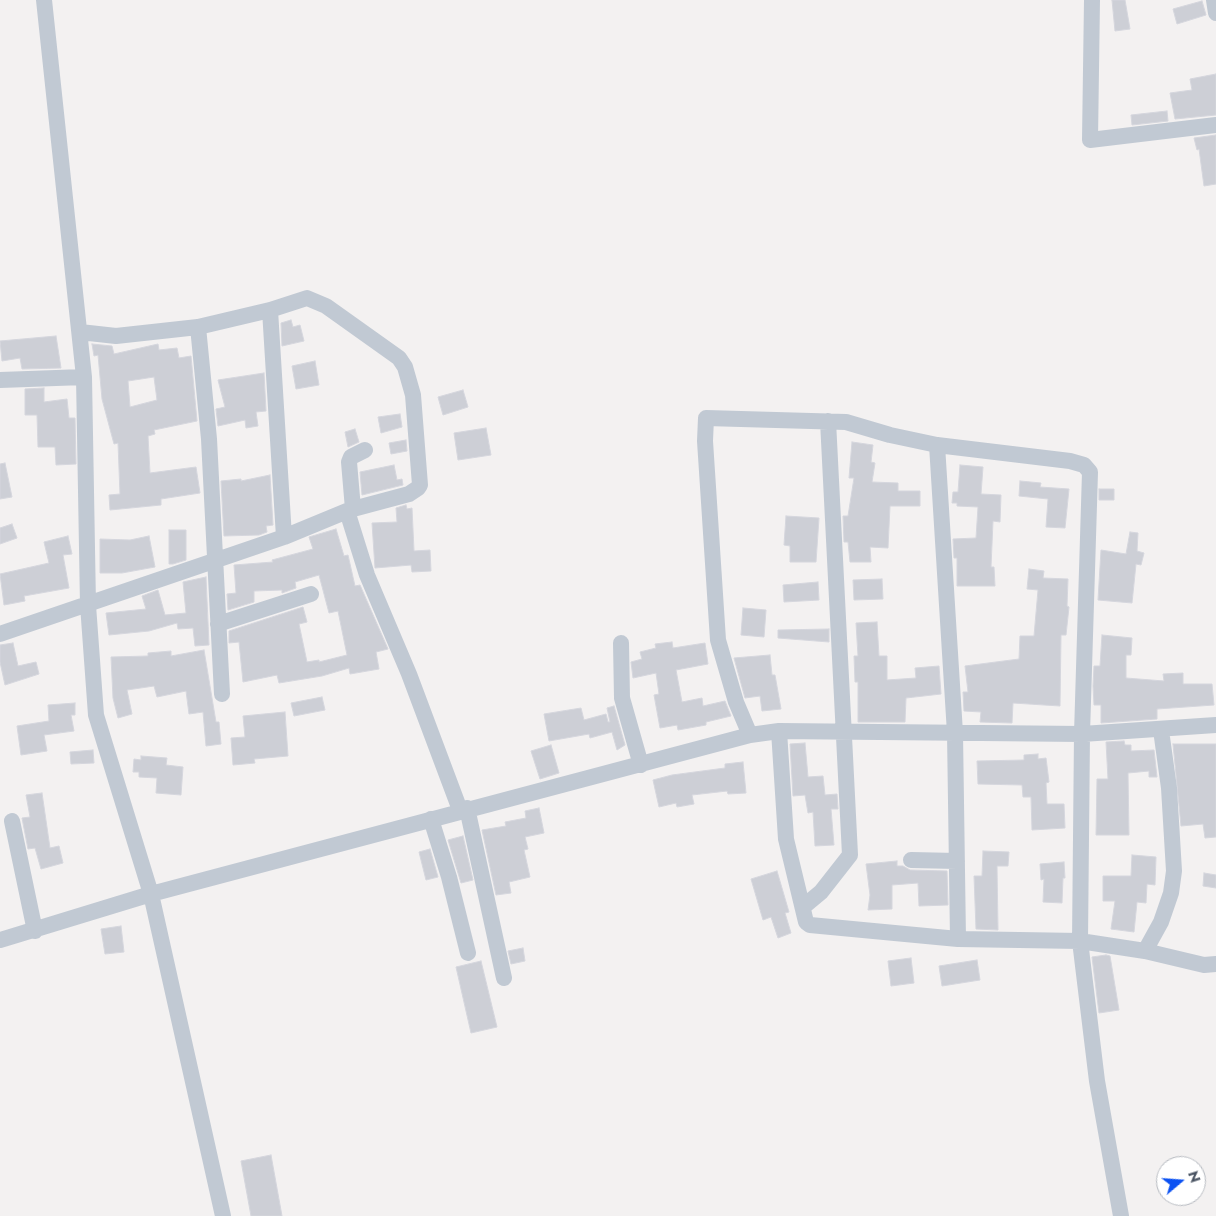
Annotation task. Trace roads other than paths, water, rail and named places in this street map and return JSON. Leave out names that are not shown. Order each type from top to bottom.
[{"type":"street","points":[[44,0],[84,377],[88,605],[96,715],[151,894],[224,1216]]},
{"type":"street","points":[[1092,0],[1090,140],[1216,125]]},
{"type":"street","points":[[1214,0],[1216,13]]},
{"type":"street","points":[[0,634],[284,537],[350,510],[409,494],[416,491],[420,485],[413,395],[405,367],[399,358],[315,300],[304,299],[270,310],[198,327],[116,336],[80,332]]},
{"type":"street","points":[[270,310],[284,537]]},
{"type":"street","points":[[198,327],[209,439],[222,694]]},
{"type":"street","points":[[0,380],[84,377]]},
{"type":"street","points":[[750,735],[736,702],[718,640],[704,422],[709,417],[735,420],[846,422],[890,435],[937,444],[1070,461],[1084,465],[1090,472],[1082,734],[1080,941],[1097,1082],[1121,1216]]},
{"type":"street","points":[[803,907],[822,892],[850,855],[842,731],[828,421]]},
{"type":"street","points":[[937,444],[955,733],[958,939]]},
{"type":"street","points":[[365,450],[351,456],[348,465],[350,510],[367,575],[463,809],[504,978]]},
{"type":"street","points":[[218,624],[311,594]]},
{"type":"street","points":[[621,643],[622,698],[641,765]]},
{"type":"street","points":[[0,940],[35,931],[151,894],[463,809],[641,765],[750,735],[779,731],[1082,734],[1216,725]]},
{"type":"street","points":[[1145,951],[1161,922],[1171,893],[1174,871],[1169,788],[1160,730]]},
{"type":"street","points":[[779,731],[786,839],[806,922],[810,925],[958,939],[1080,941],[1145,951],[1186,962],[1204,965],[1216,964]]},
{"type":"street","points":[[431,819],[449,877],[468,952]]},
{"type":"street","points":[[12,821],[35,931]]},
{"type":"street","points":[[911,860],[957,861]]}]
